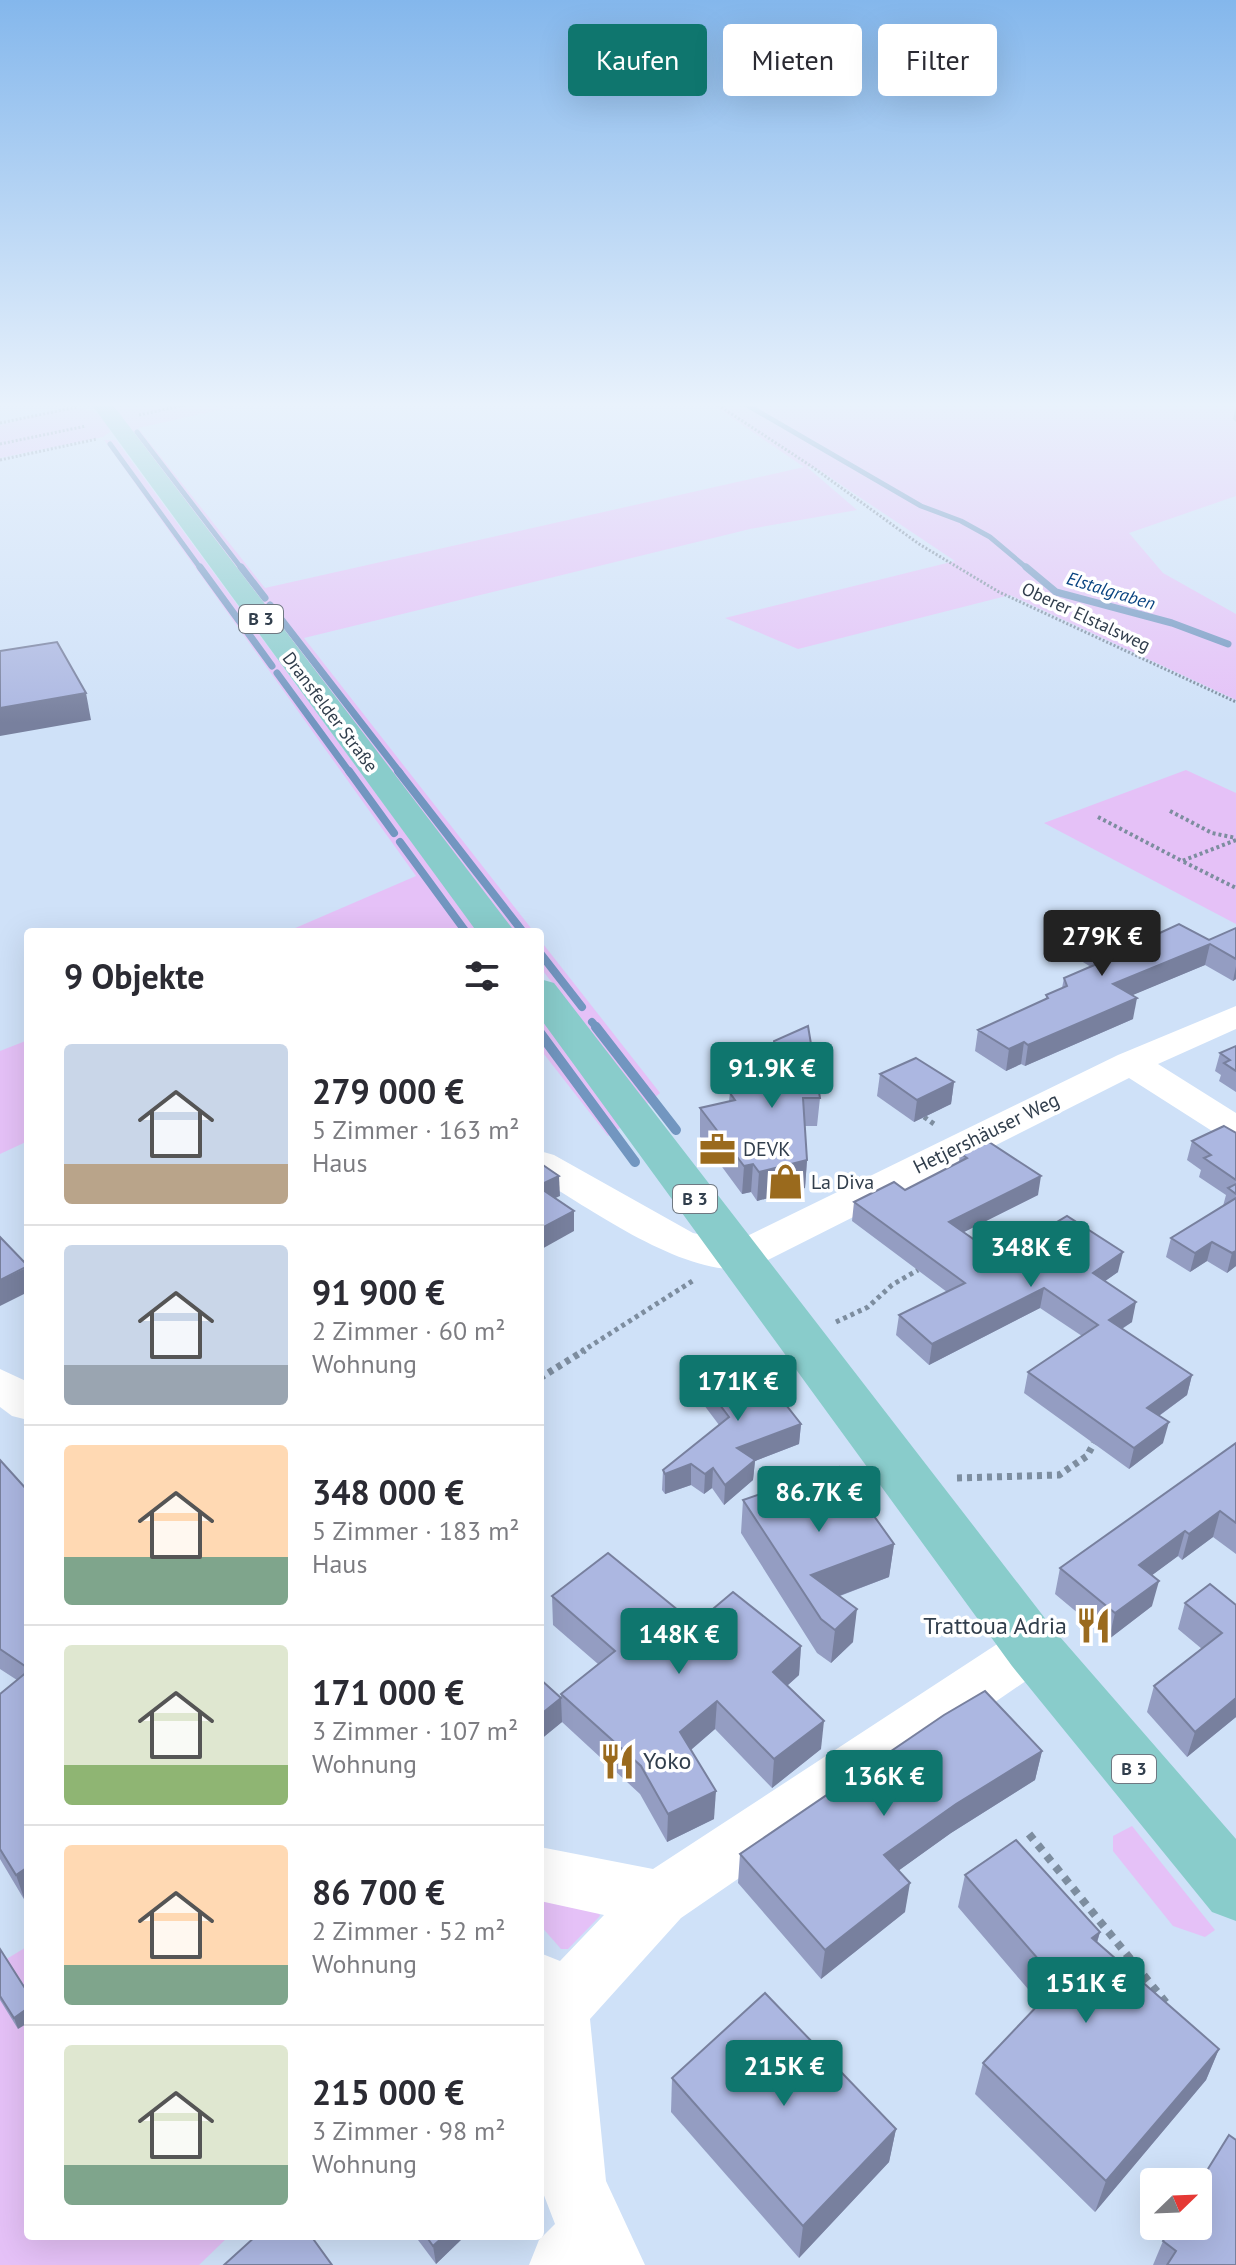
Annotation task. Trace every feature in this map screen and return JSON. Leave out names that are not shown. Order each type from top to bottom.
[{"type":"main road","name":"Dransfelder Straße","points":[[181,511],[493,928]]},
{"type":"main road","name":"B 3","points":[[544,996],[1033,1648],[1236,1889]]},
{"type":"street","name":"Hetjershäuser Weg","points":[[739,1257],[1131,1063],[1236,1016]]},
{"type":"street","points":[[1131,1063],[1236,1130]]},
{"type":"street","points":[[544,1165],[681,1244],[739,1257]]},
{"type":"street","points":[[0,1385],[24,1401]]},
{"type":"street","points":[[589,2255],[572,2181],[549,1996],[660,1898],[1033,1648]]},
{"type":"street","points":[[544,1875],[660,1898]]},
{"type":"path","name":"Oberer Elstalsweg","points":[[873,511],[919,544],[999,592],[1236,702]]},
{"type":"path","points":[[1170,811],[1212,833],[1236,839]]},
{"type":"path","points":[[1098,817],[1236,888]]},
{"type":"path","points":[[1182,861],[1236,839]]},
{"type":"path","points":[[544,1375],[674,1290],[739,1257]]},
{"type":"path","points":[[824,1327],[868,1307],[892,1285],[918,1270]]},
{"type":"path","points":[[955,1478],[1059,1475],[1087,1456],[1094,1443]]},
{"type":"path","points":[[1029,1834],[1169,2008]]},
{"type":"shaded area","points":[[155,511],[168,511],[475,928],[295,928],[416,876]]},
{"type":"shaded area","points":[[191,511],[204,511],[265,588],[609,511],[853,511],[750,529],[304,638],[531,928],[510,928]]},
{"type":"shaded area","points":[[880,511],[1193,511],[1129,533],[1163,573],[1236,614],[1236,700],[1010,595],[798,649],[725,618],[955,561]]},
{"type":"shaded area","points":[[1186,770],[1236,793],[1236,924],[1044,823]]},
{"type":"shaded area","points":[[544,945],[660,1093],[646,1105],[544,972]]},
{"type":"shaded area","points":[[544,1022],[621,1127],[608,1136],[544,1054]]},
{"type":"shaded area","points":[[24,1042],[24,1143],[0,1154],[0,1051]]},
{"type":"shaded area","points":[[1132,1826],[1215,1930],[1205,1937],[1173,1926],[1113,1851],[1113,1836]]},
{"type":"shaded area","points":[[544,1894],[596,1905],[600,1916],[568,1949],[561,1949],[544,1930]]},
{"type":"shaded area","points":[[24,1948],[24,2240],[225,2240],[199,2265],[0,2265],[0,1963]]},
{"type":"building","points":[[57,642],[86,693],[0,708],[0,651]]},
{"type":"building","points":[[1111,914],[1151,937],[1179,924],[1209,940],[1236,928],[1236,959],[1210,944],[1113,984],[1137,998],[1028,1045],[1024,1042],[1009,1049],[978,1030],[1048,998],[1046,995],[1067,986],[1064,978],[1113,957],[1069,931]]},
{"type":"building","points":[[808,1026],[820,1098],[803,1098],[807,1160],[759,1172],[753,1164],[744,1166],[700,1108],[735,1100],[730,1093],[779,1081],[774,1041]]},
{"type":"building","points":[[1236,1046],[1236,1071],[1224,1063],[1230,1060],[1220,1053]]},
{"type":"building","points":[[916,1058],[954,1082],[917,1100],[880,1074]]},
{"type":"building","points":[[1224,1126],[1236,1133],[1236,1180],[1204,1158],[1211,1155],[1192,1141]]},
{"type":"building","points":[[986,1140],[1041,1176],[949,1222],[999,1257],[1067,1216],[1123,1252],[1093,1273],[1136,1302],[1109,1320],[1192,1375],[1147,1408],[1169,1422],[1134,1448],[1028,1372],[1098,1325],[1044,1288],[932,1344],[899,1315],[965,1283],[854,1202],[894,1182],[905,1190],[967,1158],[960,1153]]},
{"type":"building","points":[[544,1166],[559,1176],[544,1183]]},
{"type":"building","points":[[544,1191],[574,1211],[544,1227]]},
{"type":"building","points":[[1236,1198],[1236,1251],[1232,1253],[1212,1242],[1195,1253],[1171,1238]]},
{"type":"building","points":[[0,1237],[24,1262],[24,1268],[0,1280]]},
{"type":"building","points":[[753,1363],[801,1424],[737,1448],[755,1460],[725,1485],[713,1468],[705,1474],[691,1464],[665,1474],[663,1470],[729,1417],[702,1381]]},
{"type":"building","points":[[1236,1443],[1236,1523],[1220,1511],[1189,1534],[1185,1531],[1139,1565],[1159,1581],[1115,1613],[1060,1568]]},
{"type":"building","points":[[0,1460],[24,1487],[24,1665],[0,1649]]},
{"type":"building","points":[[839,1467],[894,1544],[811,1575],[857,1609],[835,1630],[821,1619],[743,1500]]},
{"type":"building","points":[[608,1553],[695,1624],[733,1592],[801,1646],[773,1672],[824,1721],[774,1759],[717,1701],[680,1732],[716,1791],[668,1814],[641,1766],[561,1694],[615,1651],[552,1596]]},
{"type":"building","points":[[1210,1584],[1236,1605],[1236,1698],[1195,1732],[1154,1686],[1222,1633],[1185,1603]]},
{"type":"building","points":[[24,1674],[24,1870],[16,1875],[0,1849],[0,1694]]},
{"type":"building","points":[[544,1683],[561,1698],[544,1712]]},
{"type":"building","points":[[985,1691],[1042,1751],[956,1804],[884,1855],[910,1883],[825,1950],[740,1854],[944,1715]]},
{"type":"building","points":[[1016,1840],[1100,1932],[1092,1938],[1219,2049],[1106,2181],[983,2063],[1059,1983],[965,1875]]},
{"type":"building","points":[[0,1949],[24,1987],[24,2011],[14,2018],[0,1996]]},
{"type":"building","points":[[765,1993],[896,2129],[803,2226],[672,2078]]},
{"type":"building","points":[[1229,2135],[1236,2140],[1236,2265],[1167,2265],[1176,2251],[1164,2240],[1212,2240],[1212,2168],[1209,2168]]},
{"type":"building","points":[[252,2240],[314,2240],[332,2265],[224,2265]]},
{"type":"waterway","points":[[159,511],[201,569]]},
{"type":"waterway","points":[[197,511],[242,569]]},
{"type":"waterway","name":"Elstalgraben","points":[[934,511],[990,537],[1028,569]]},
{"type":"waterway","points":[[200,567],[272,666]]},
{"type":"waterway","points":[[241,567],[265,598]]},
{"type":"waterway","name":"Elstalgraben","points":[[1026,567],[1056,592],[1172,623],[1228,644]]},
{"type":"waterway","points":[[270,605],[400,773]]},
{"type":"waterway","points":[[277,673],[350,773]]},
{"type":"waterway","points":[[349,771],[394,833]]},
{"type":"waterway","points":[[398,771],[520,928]]},
{"type":"waterway","points":[[400,842],[463,928]]},
{"type":"waterway","points":[[544,958],[582,1007]]},
{"type":"waterway","points":[[592,1022],[598,1029]]},
{"type":"waterway","points":[[596,1027],[676,1130]]},
{"type":"waterway","points":[[544,1038],[635,1162]]},
{"type":"place","name":"DEVK","points":[[717,1149]]},
{"type":"place","name":"La Diva","points":[[785,1182]]},
{"type":"place","name":"Trattoua Adria","points":[[1093,1626]]},
{"type":"place","name":"Yoko","points":[[617,1761]]}]
